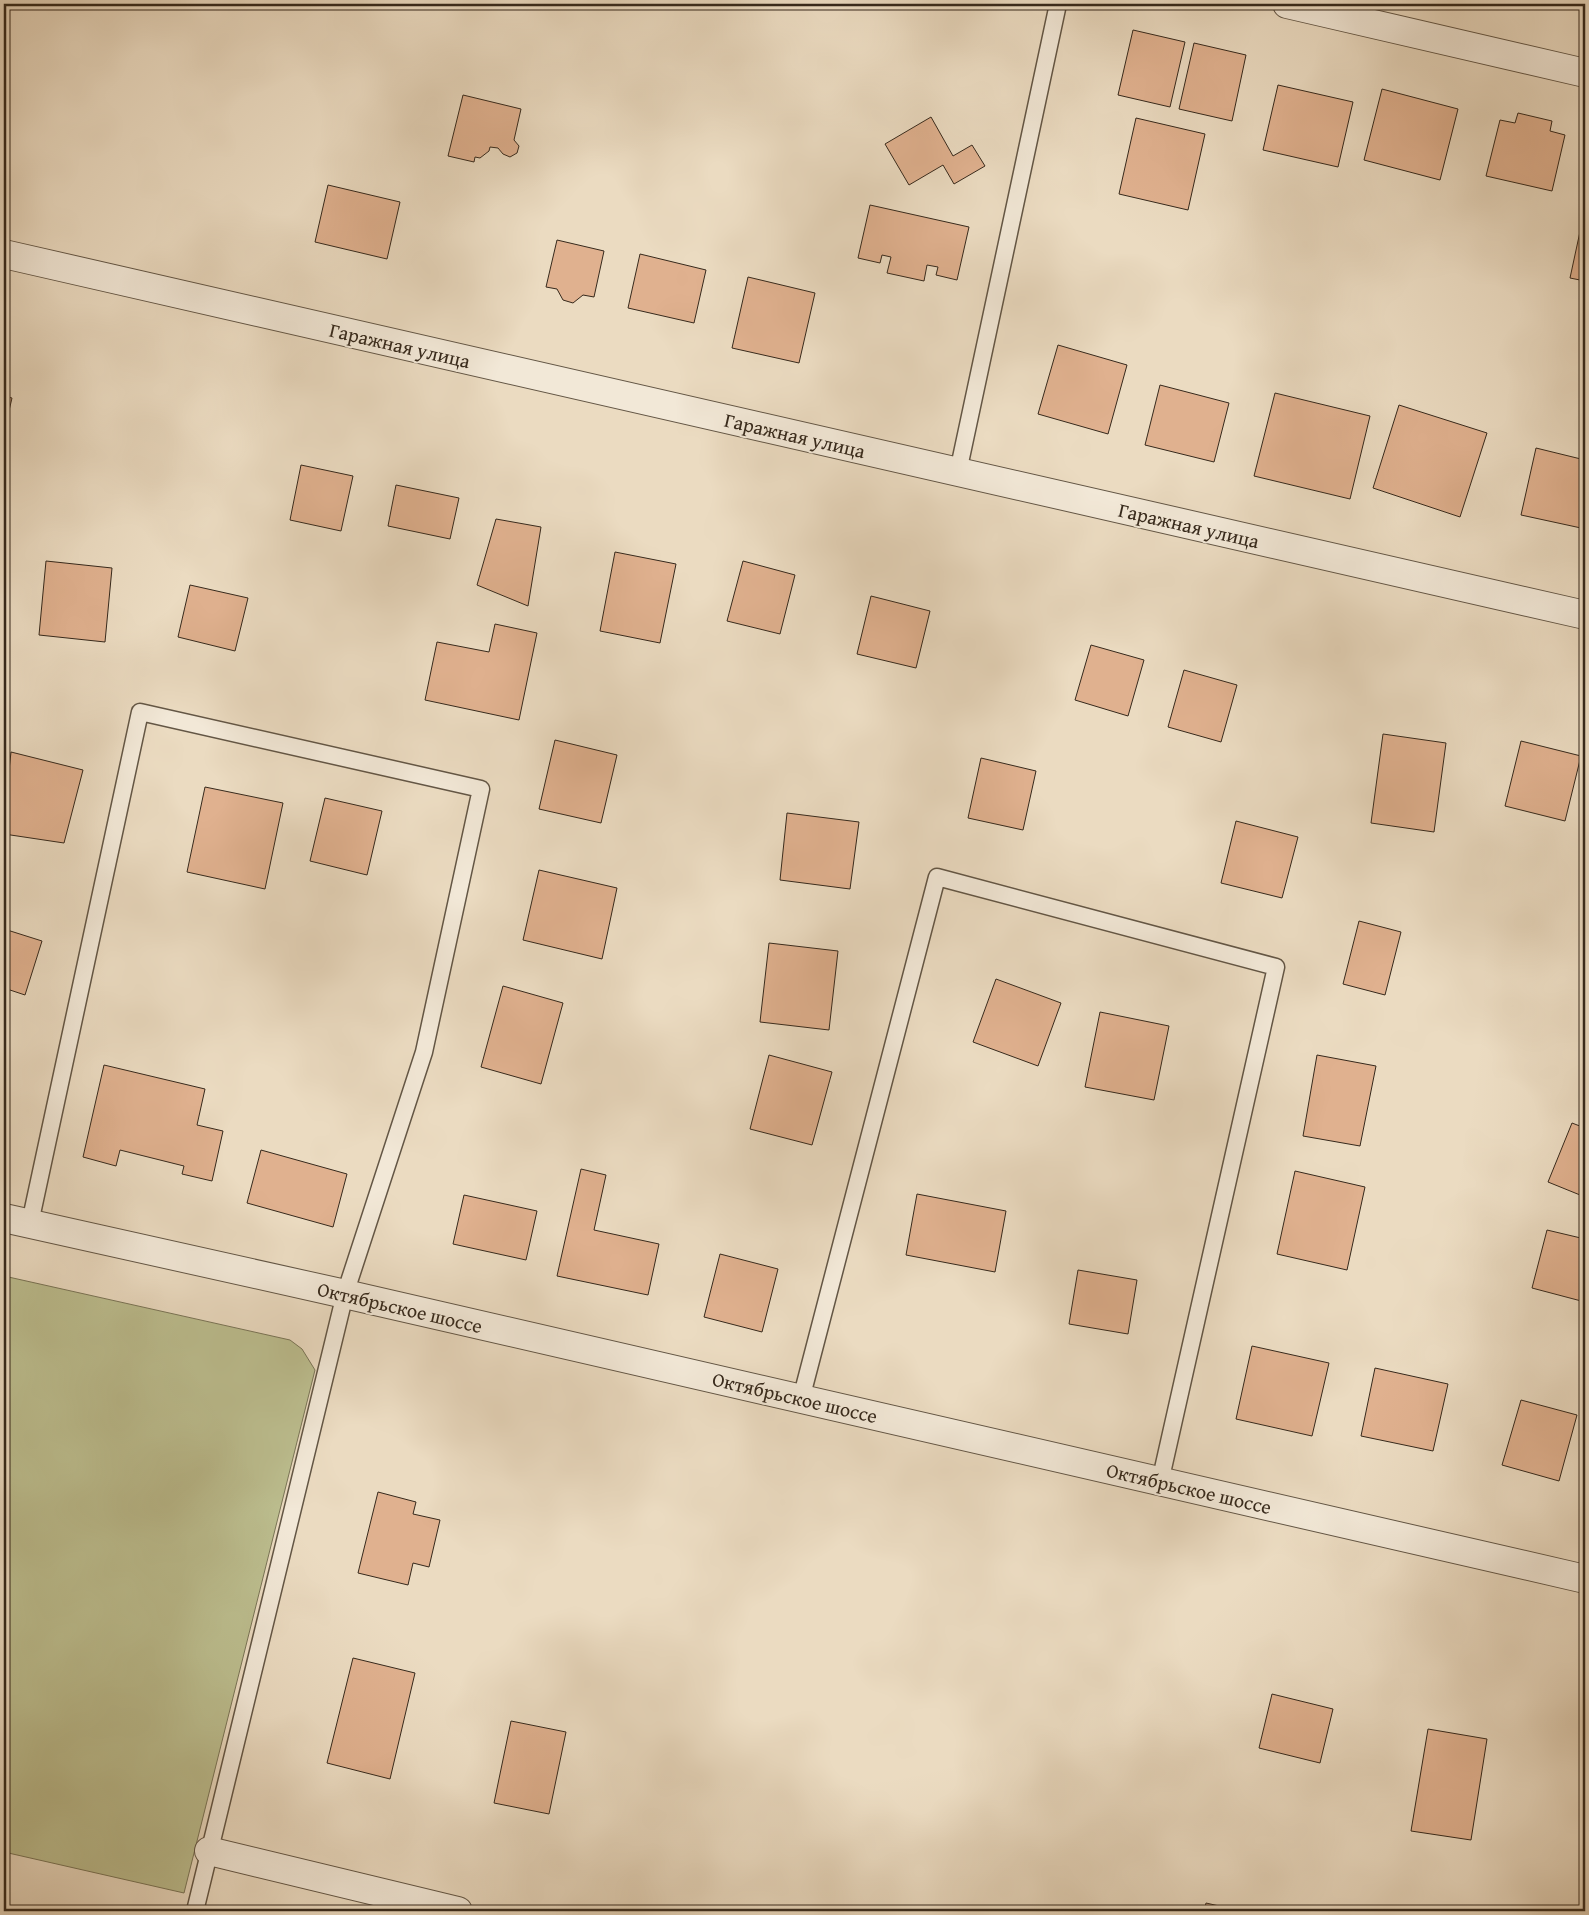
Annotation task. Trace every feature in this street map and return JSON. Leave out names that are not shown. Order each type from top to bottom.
[{"type":"street","points":[[1287,4],[1585,73]]},
{"type":"street","name":"Гаражная улица","points":[[4,254],[1585,615]]},
{"type":"street","name":"Октябрьское шоссе","points":[[17,1220],[1585,1579]]},
{"type":"street","points":[[209,1851],[458,1911]]},
{"type":"lane","points":[[958,472],[1058,4]]},
{"type":"lane","points":[[17,1220],[140,712],[481,788],[424,1052],[344,1294],[194,1911]]},
{"type":"lane","points":[[801,1399],[937,877],[1276,967],[1160,1482]]},
{"type":"green space","points":[[4,1276],[290,1340],[302,1349],[315,1370],[184,1893],[4,1852]]},
{"type":"building","points":[[1133,30],[1185,42],[1170,107],[1118,95]]},
{"type":"building","points":[[1194,43],[1246,55],[1232,121],[1179,109]]},
{"type":"building","points":[[1278,85],[1353,102],[1338,167],[1263,150]]},
{"type":"building","points":[[1382,89],[1458,109],[1440,180],[1364,160]]},
{"type":"building","points":[[463,95],[521,109],[514,140],[519,146],[517,153],[510,157],[503,154],[498,148],[490,147],[489,151],[480,158],[475,157],[474,162],[448,156]]},
{"type":"building","points":[[1518,113],[1552,121],[1550,131],[1565,135],[1552,191],[1486,176],[1500,120],[1515,123]]},
{"type":"building","points":[[931,117],[953,156],[972,145],[985,166],[954,184],[943,165],[909,185],[885,144]]},
{"type":"building","points":[[1136,118],[1205,134],[1188,210],[1119,194]]},
{"type":"building","points":[[328,185],[400,202],[387,259],[315,242]]},
{"type":"building","points":[[870,205],[969,227],[957,280],[936,275],[938,267],[927,265],[924,281],[887,273],[891,257],[882,255],[880,263],[858,258]]},
{"type":"building","points":[[1581,227],[1585,228],[1585,281],[1570,278]]},
{"type":"building","points":[[557,240],[604,251],[594,297],[583,295],[573,303],[563,300],[557,289],[546,287]]},
{"type":"building","points":[[640,254],[706,270],[694,323],[628,308]]},
{"type":"building","points":[[748,277],[815,293],[799,363],[732,348]]},
{"type":"building","points":[[1058,345],[1127,365],[1108,434],[1038,414]]},
{"type":"building","points":[[1160,385],[1229,403],[1214,462],[1145,445]]},
{"type":"building","points":[[1275,393],[1370,416],[1350,499],[1254,476]]},
{"type":"building","points":[[4,396],[12,398],[4,432]]},
{"type":"building","points":[[1399,405],[1487,433],[1460,517],[1373,488]]},
{"type":"building","points":[[1536,448],[1585,460],[1585,511],[1581,528],[1521,515]]},
{"type":"building","points":[[301,465],[353,476],[341,531],[290,520]]},
{"type":"building","points":[[396,485],[459,498],[450,539],[388,526]]},
{"type":"building","points":[[496,519],[541,527],[528,606],[477,585]]},
{"type":"building","points":[[615,552],[676,564],[660,643],[600,631]]},
{"type":"building","points":[[46,561],[112,568],[105,642],[39,635]]},
{"type":"building","points":[[743,561],[795,575],[780,634],[727,621]]},
{"type":"building","points":[[190,585],[248,598],[235,651],[178,637]]},
{"type":"building","points":[[871,596],[930,611],[916,668],[857,654]]},
{"type":"building","points":[[495,624],[537,633],[519,720],[425,700],[437,642],[489,652]]},
{"type":"building","points":[[1091,645],[1144,660],[1128,716],[1075,700]]},
{"type":"building","points":[[1184,670],[1237,685],[1221,742],[1168,727]]},
{"type":"building","points":[[1383,734],[1446,743],[1434,832],[1371,823]]},
{"type":"building","points":[[555,740],[617,755],[601,823],[539,809]]},
{"type":"building","points":[[1521,741],[1581,756],[1565,821],[1505,806]]},
{"type":"building","points":[[11,752],[83,770],[64,843],[4,834]]},
{"type":"building","points":[[981,758],[1036,771],[1023,830],[968,818]]},
{"type":"building","points":[[205,787],[283,803],[265,889],[187,872]]},
{"type":"building","points":[[325,798],[382,811],[367,875],[310,861]]},
{"type":"building","points":[[787,813],[859,822],[850,889],[780,880]]},
{"type":"building","points":[[1236,821],[1298,837],[1282,898],[1221,883]]},
{"type":"building","points":[[539,870],[617,888],[602,959],[523,940]]},
{"type":"building","points":[[1359,921],[1401,932],[1385,995],[1343,984]]},
{"type":"building","points":[[4,929],[42,941],[25,995],[4,988]]},
{"type":"building","points":[[769,943],[838,951],[829,1030],[760,1022]]},
{"type":"building","points":[[996,979],[1061,1003],[1038,1066],[973,1042]]},
{"type":"building","points":[[503,986],[563,1003],[541,1084],[481,1067]]},
{"type":"building","points":[[1100,1012],[1169,1026],[1154,1100],[1085,1087]]},
{"type":"building","points":[[769,1055],[832,1072],[812,1145],[750,1129]]},
{"type":"building","points":[[1317,1055],[1376,1066],[1360,1146],[1303,1136]]},
{"type":"building","points":[[104,1065],[205,1089],[197,1125],[223,1131],[212,1181],[182,1174],[184,1166],[120,1150],[116,1166],[83,1157]]},
{"type":"building","points":[[4,1077],[8,1078],[4,1097]]},
{"type":"building","points":[[1572,1123],[1585,1128],[1585,1197],[1548,1182]]},
{"type":"building","points":[[261,1150],[347,1174],[333,1227],[247,1203]]},
{"type":"building","points":[[581,1169],[606,1175],[594,1230],[659,1244],[648,1295],[557,1276]]},
{"type":"building","points":[[1295,1171],[1365,1187],[1347,1270],[1277,1254]]},
{"type":"building","points":[[917,1194],[1006,1211],[995,1272],[906,1255]]},
{"type":"building","points":[[464,1195],[537,1211],[526,1260],[453,1244]]},
{"type":"building","points":[[1547,1230],[1585,1239],[1585,1302],[1532,1288]]},
{"type":"building","points":[[720,1254],[778,1269],[762,1332],[704,1317]]},
{"type":"building","points":[[1078,1270],[1137,1280],[1128,1334],[1069,1324]]},
{"type":"building","points":[[1252,1346],[1329,1363],[1312,1436],[1236,1419]]},
{"type":"building","points":[[1375,1368],[1448,1384],[1433,1451],[1361,1436]]},
{"type":"building","points":[[1521,1400],[1577,1415],[1559,1481],[1502,1465]]},
{"type":"building","points":[[378,1492],[416,1502],[413,1514],[440,1520],[429,1567],[413,1563],[408,1585],[358,1573]]},
{"type":"building","points":[[353,1658],[415,1673],[390,1779],[327,1763]]},
{"type":"building","points":[[1272,1694],[1333,1709],[1320,1763],[1259,1748]]},
{"type":"building","points":[[511,1721],[566,1732],[549,1814],[494,1803]]},
{"type":"building","points":[[1428,1729],[1487,1739],[1471,1840],[1411,1831]]},
{"type":"building","points":[[1206,1903],[1241,1911],[1204,1911]]}]
